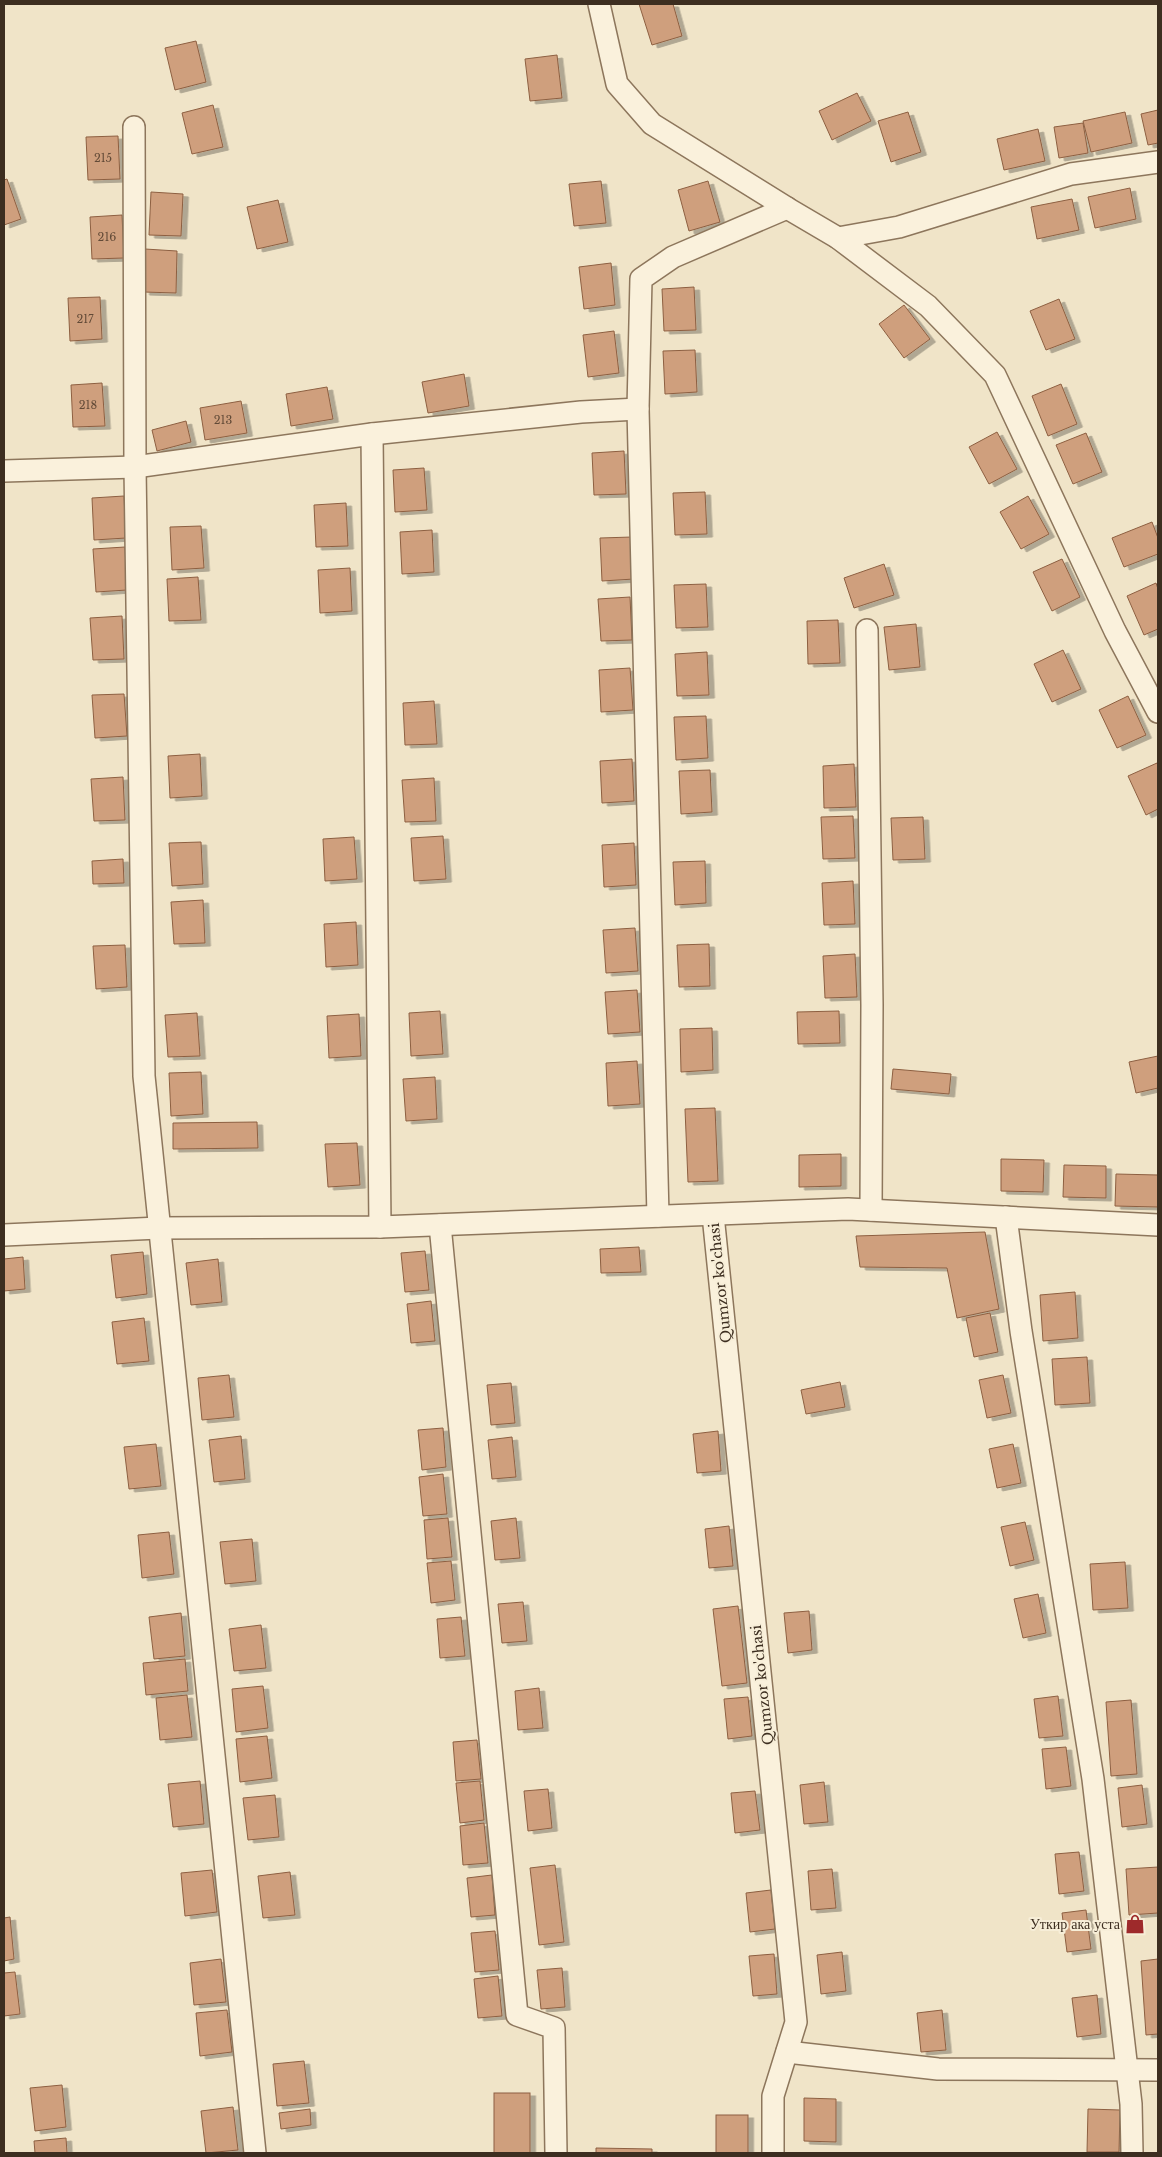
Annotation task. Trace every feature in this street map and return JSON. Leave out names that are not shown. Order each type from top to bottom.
[{"type":"street","points":[[599,4],[617,84],[652,124],[838,238],[928,306],[995,375],[1115,631],[1158,712]]},
{"type":"street","points":[[134,127],[135,466],[144,1076],[255,2153]]},
{"type":"street","points":[[838,238],[899,227],[1071,174],[1158,162]]},
{"type":"street","points":[[658,1216],[638,409],[641,279],[673,257],[787,208]]},
{"type":"street","points":[[4,471],[135,466],[372,434],[581,412],[638,409]]},
{"type":"street","points":[[372,434],[380,1227]]},
{"type":"street","points":[[867,630],[872,1005],[871,1210]]},
{"type":"street","points":[[4,1235],[159,1228],[380,1227],[848,1209],[1158,1225]]},
{"type":"street","name":"Qumzor ko'chasi","points":[[713,1215],[796,2022],[773,2096],[772,2153]]},
{"type":"street","points":[[1006,1217],[1021,1331],[1093,1780],[1131,2104],[1132,2153]]},
{"type":"street","points":[[440,1225],[517,2016],[554,2028],[556,2153]]},
{"type":"street","points":[[787,2052],[938,2069],[1158,2070]]},
{"type":"building","points":[[639,4],[673,4],[682,36],[652,45]]},
{"type":"building","points":[[196,41],[206,82],[175,90],[165,48]]},
{"type":"building","points":[[557,55],[562,98],[530,101],[525,59]]},
{"type":"building","points":[[857,93],[871,121],[832,140],[819,111]]},
{"type":"building","points":[[213,105],[223,147],[192,154],[182,113]]},
{"type":"building","points":[[1158,110],[1158,143],[1148,145],[1141,114]]},
{"type":"building","points":[[908,112],[921,152],[891,162],[878,121]]},
{"type":"building","points":[[1125,112],[1132,143],[1091,152],[1083,121]]},
{"type":"building","points":[[1083,123],[1088,153],[1059,158],[1054,127]]},
{"type":"building","points":[[1038,129],[1045,161],[1004,170],[997,139]]},
{"type":"building","points":[[118,136],[120,179],[88,180],[86,137]]},
{"type":"building","points":[[7,179],[21,219],[4,225],[4,180]]},
{"type":"building","points":[[601,181],[606,223],[574,226],[569,184]]},
{"type":"building","points":[[708,181],[720,222],[689,231],[678,190]]},
{"type":"building","points":[[1130,188],[1136,219],[1095,228],[1088,197]]},
{"type":"building","points":[[151,192],[183,194],[181,236],[149,235]]},
{"type":"building","points":[[1072,199],[1079,230],[1037,239],[1031,207]]},
{"type":"building","points":[[278,200],[288,242],[257,249],[247,207]]},
{"type":"building","points":[[122,215],[124,258],[92,259],[90,217]]},
{"type":"building","points":[[145,249],[177,251],[176,293],[144,292]]},
{"type":"building","points":[[611,263],[615,305],[584,309],[579,267]]},
{"type":"building","points":[[694,287],[696,330],[664,331],[662,289]]},
{"type":"building","points":[[100,297],[102,339],[70,341],[68,298]]},
{"type":"building","points":[[1059,299],[1075,339],[1046,350],[1030,311]]},
{"type":"building","points":[[904,305],[930,339],[904,358],[879,324]]},
{"type":"building","points":[[614,331],[619,373],[588,377],[583,335]]},
{"type":"building","points":[[695,350],[697,392],[665,394],[663,351]]},
{"type":"building","points":[[464,374],[469,406],[428,413],[422,382]]},
{"type":"building","points":[[102,383],[105,426],[73,427],[71,385]]},
{"type":"building","points":[[1061,384],[1077,424],[1048,436],[1032,396]]},
{"type":"building","points":[[327,387],[333,419],[291,426],[286,394]]},
{"type":"building","points":[[241,401],[247,433],[205,440],[200,408]]},
{"type":"building","points":[[186,421],[191,442],[157,451],[152,430]]},
{"type":"building","points":[[997,432],[1017,469],[989,484],[969,447]]},
{"type":"building","points":[[1086,433],[1102,472],[1073,484],[1056,445]]},
{"type":"building","points":[[624,451],[626,494],[594,495],[592,453]]},
{"type":"building","points":[[424,468],[427,510],[395,512],[393,470]]},
{"type":"building","points":[[705,492],[707,534],[675,535],[673,493]]},
{"type":"building","points":[[124,496],[126,538],[94,540],[92,498]]},
{"type":"building","points":[[1028,496],[1049,534],[1021,549],[1000,512]]},
{"type":"building","points":[[346,503],[348,546],[316,547],[314,505]]},
{"type":"building","points":[[1152,522],[1158,538],[1158,554],[1124,567],[1112,538]]},
{"type":"building","points":[[201,526],[204,568],[172,570],[170,527]]},
{"type":"building","points":[[432,530],[434,572],[402,574],[400,532]]},
{"type":"building","points":[[632,537],[634,579],[602,581],[600,538]]},
{"type":"building","points":[[125,547],[127,590],[96,592],[93,549]]},
{"type":"building","points":[[1062,559],[1080,597],[1052,611],[1033,572]]},
{"type":"building","points":[[884,564],[894,595],[854,608],[844,578]]},
{"type":"building","points":[[350,568],[352,611],[320,613],[318,570]]},
{"type":"building","points":[[198,577],[201,620],[169,621],[167,579]]},
{"type":"building","points":[[1156,583],[1158,589],[1158,629],[1144,635],[1127,596]]},
{"type":"building","points":[[706,584],[708,627],[676,628],[674,585]]},
{"type":"building","points":[[630,597],[632,640],[601,641],[598,599]]},
{"type":"building","points":[[122,616],[124,659],[93,660],[90,618]]},
{"type":"building","points":[[838,620],[840,663],[808,664],[807,621]]},
{"type":"building","points":[[916,624],[920,667],[889,670],[884,627]]},
{"type":"building","points":[[1063,650],[1081,689],[1052,702],[1034,664]]},
{"type":"building","points":[[707,652],[709,695],[677,696],[675,654]]},
{"type":"building","points":[[630,668],[633,710],[601,712],[599,670]]},
{"type":"building","points":[[124,694],[127,736],[95,738],[92,695]]},
{"type":"building","points":[[1128,696],[1146,735],[1117,748],[1099,710]]},
{"type":"building","points":[[434,701],[437,744],[405,745],[403,703]]},
{"type":"building","points":[[706,716],[708,758],[676,760],[674,717]]},
{"type":"building","points":[[200,754],[202,796],[170,798],[168,756]]},
{"type":"building","points":[[632,759],[634,801],[602,803],[600,761]]},
{"type":"building","points":[[1157,763],[1158,809],[1146,815],[1128,776]]},
{"type":"building","points":[[854,764],[856,807],[824,808],[823,766]]},
{"type":"building","points":[[710,770],[712,812],[681,814],[679,771]]},
{"type":"building","points":[[123,777],[125,820],[94,821],[91,779]]},
{"type":"building","points":[[434,778],[436,821],[405,822],[402,780]]},
{"type":"building","points":[[853,816],[855,858],[823,859],[821,817]]},
{"type":"building","points":[[923,817],[925,859],[893,860],[891,818]]},
{"type":"building","points":[[443,836],[446,879],[414,881],[411,838]]},
{"type":"building","points":[[354,837],[357,879],[325,881],[323,839]]},
{"type":"building","points":[[201,842],[203,884],[172,886],[169,843]]},
{"type":"building","points":[[634,843],[636,885],[604,887],[602,845]]},
{"type":"building","points":[[123,859],[124,883],[93,884],[92,861]]},
{"type":"building","points":[[705,861],[706,903],[675,905],[673,862]]},
{"type":"building","points":[[853,881],[855,924],[824,925],[822,883]]},
{"type":"building","points":[[203,900],[205,943],[174,944],[171,902]]},
{"type":"building","points":[[356,922],[358,965],[326,967],[324,924]]},
{"type":"building","points":[[635,928],[638,971],[606,973],[603,930]]},
{"type":"building","points":[[709,944],[710,986],[679,987],[677,945]]},
{"type":"building","points":[[125,945],[127,987],[96,989],[93,946]]},
{"type":"building","points":[[855,954],[857,997],[825,998],[823,956]]},
{"type":"building","points":[[637,990],[640,1032],[608,1034],[605,992]]},
{"type":"building","points":[[440,1011],[443,1054],[411,1056],[409,1013]]},
{"type":"building","points":[[839,1011],[840,1043],[798,1044],[797,1012]]},
{"type":"building","points":[[197,1013],[200,1056],[168,1057],[165,1015]]},
{"type":"building","points":[[359,1014],[361,1056],[329,1058],[327,1016]]},
{"type":"building","points":[[712,1028],[713,1070],[681,1072],[680,1029]]},
{"type":"building","points":[[1158,1056],[1158,1088],[1136,1093],[1129,1062]]},
{"type":"building","points":[[637,1061],[640,1104],[608,1106],[606,1063]]},
{"type":"building","points":[[893,1069],[951,1074],[949,1094],[891,1089]]},
{"type":"building","points":[[201,1072],[203,1114],[171,1116],[169,1073]]},
{"type":"building","points":[[435,1077],[437,1119],[406,1121],[403,1079]]},
{"type":"building","points":[[715,1108],[718,1181],[688,1182],[685,1109]]},
{"type":"building","points":[[257,1122],[258,1148],[173,1149],[173,1123]]},
{"type":"building","points":[[357,1143],[360,1185],[328,1187],[325,1144]]},
{"type":"building","points":[[841,1154],[841,1186],[799,1187],[799,1155]]},
{"type":"building","points":[[1001,1159],[1044,1160],[1043,1192],[1001,1191]]},
{"type":"building","points":[[1064,1165],[1106,1166],[1106,1198],[1063,1197]]},
{"type":"building","points":[[1116,1174],[1158,1175],[1158,1207],[1115,1206]]},
{"type":"building","points":[[985,1232],[999,1309],[957,1318],[947,1268],[860,1267],[856,1236]]},
{"type":"building","points":[[639,1247],[641,1272],[601,1273],[600,1249]]},
{"type":"building","points":[[425,1251],[429,1290],[405,1292],[401,1253]]},
{"type":"building","points":[[143,1252],[147,1294],[116,1298],[111,1255]]},
{"type":"building","points":[[23,1257],[25,1289],[4,1291],[4,1259]]},
{"type":"building","points":[[218,1259],[222,1302],[191,1305],[186,1263]]},
{"type":"building","points":[[1075,1292],[1078,1338],[1043,1341],[1040,1295]]},
{"type":"building","points":[[431,1301],[435,1341],[411,1343],[407,1304]]},
{"type":"building","points":[[990,1313],[998,1352],[974,1357],[966,1318]]},
{"type":"building","points":[[144,1318],[149,1361],[117,1364],[112,1322]]},
{"type":"building","points":[[1087,1357],[1090,1403],[1055,1405],[1052,1359]]},
{"type":"building","points":[[229,1375],[234,1417],[202,1420],[198,1378]]},
{"type":"building","points":[[1003,1375],[1011,1413],[987,1418],[979,1380]]},
{"type":"building","points":[[840,1382],[845,1407],[806,1414],[801,1390]]},
{"type":"building","points":[[511,1383],[515,1423],[491,1425],[487,1385]]},
{"type":"building","points":[[443,1428],[446,1467],[422,1470],[418,1430]]},
{"type":"building","points":[[718,1431],[721,1471],[697,1473],[693,1434]]},
{"type":"building","points":[[241,1436],[245,1479],[214,1482],[209,1440]]},
{"type":"building","points":[[512,1437],[516,1477],[492,1479],[488,1440]]},
{"type":"building","points":[[156,1444],[161,1486],[129,1489],[124,1447]]},
{"type":"building","points":[[1013,1444],[1021,1483],[997,1488],[989,1449]]},
{"type":"building","points":[[443,1474],[447,1514],[423,1516],[419,1477]]},
{"type":"building","points":[[448,1518],[452,1557],[427,1559],[424,1520]]},
{"type":"building","points":[[516,1518],[520,1558],[495,1560],[491,1521]]},
{"type":"building","points":[[1025,1522],[1034,1560],[1010,1566],[1001,1527]]},
{"type":"building","points":[[729,1526],[733,1566],[709,1568],[705,1529]]},
{"type":"building","points":[[169,1532],[174,1574],[142,1578],[138,1535]]},
{"type":"building","points":[[252,1539],[256,1581],[225,1584],[220,1542]]},
{"type":"building","points":[[451,1561],[455,1600],[431,1603],[427,1563]]},
{"type":"building","points":[[1125,1562],[1128,1608],[1093,1610],[1090,1564]]},
{"type":"building","points":[[1038,1594],[1046,1633],[1023,1638],[1014,1599]]},
{"type":"building","points":[[523,1602],[527,1641],[502,1643],[498,1604]]},
{"type":"building","points":[[738,1606],[747,1683],[722,1686],[713,1609]]},
{"type":"building","points":[[809,1611],[812,1650],[788,1653],[784,1613]]},
{"type":"building","points":[[181,1613],[185,1656],[154,1659],[149,1617]]},
{"type":"building","points":[[461,1617],[465,1656],[440,1658],[437,1619]]},
{"type":"building","points":[[261,1625],[266,1668],[234,1671],[229,1629]]},
{"type":"building","points":[[185,1659],[188,1691],[146,1695],[143,1663]]},
{"type":"building","points":[[263,1686],[268,1728],[236,1732],[232,1689]]},
{"type":"building","points":[[539,1688],[543,1728],[518,1730],[515,1691]]},
{"type":"building","points":[[187,1695],[192,1737],[160,1740],[156,1698]]},
{"type":"building","points":[[1058,1696],[1063,1736],[1039,1738],[1034,1699]]},
{"type":"building","points":[[748,1697],[752,1736],[728,1739],[724,1699]]},
{"type":"building","points":[[1131,1700],[1137,1774],[1111,1776],[1106,1702]]},
{"type":"building","points":[[267,1736],[272,1778],[240,1782],[236,1739]]},
{"type":"building","points":[[477,1740],[481,1779],[456,1781],[453,1742]]},
{"type":"building","points":[[1066,1747],[1071,1786],[1046,1789],[1042,1749]]},
{"type":"building","points":[[200,1781],[204,1824],[173,1827],[168,1784]]},
{"type":"building","points":[[480,1781],[484,1820],[460,1823],[456,1783]]},
{"type":"building","points":[[824,1782],[828,1822],[804,1824],[800,1785]]},
{"type":"building","points":[[1142,1785],[1147,1824],[1122,1827],[1118,1788]]},
{"type":"building","points":[[548,1789],[552,1828],[528,1831],[524,1791]]},
{"type":"building","points":[[755,1791],[760,1830],[735,1833],[731,1793]]},
{"type":"building","points":[[275,1795],[279,1837],[248,1840],[243,1798]]},
{"type":"building","points":[[484,1823],[488,1863],[463,1865],[460,1826]]},
{"type":"building","points":[[1079,1852],[1084,1891],[1059,1894],[1055,1854]]},
{"type":"building","points":[[555,1865],[564,1942],[539,1945],[530,1868]]},
{"type":"building","points":[[1158,1867],[1158,1913],[1129,1915],[1126,1869]]},
{"type":"building","points":[[832,1869],[836,1908],[811,1910],[808,1871]]},
{"type":"building","points":[[212,1870],[217,1912],[185,1916],[181,1873]]},
{"type":"building","points":[[290,1872],[295,1915],[263,1918],[258,1876]]},
{"type":"building","points":[[492,1875],[495,1915],[471,1917],[467,1878]]},
{"type":"building","points":[[771,1890],[775,1929],[750,1932],[746,1893]]},
{"type":"building","points":[[1086,1910],[1091,1949],[1067,1952],[1062,1913]]},
{"type":"building","points":[[10,1917],[14,1959],[4,1961],[4,1918]]},
{"type":"building","points":[[495,1931],[499,1970],[475,1972],[471,1933]]},
{"type":"building","points":[[842,1952],[846,1991],[821,1994],[817,1955]]},
{"type":"building","points":[[774,1954],[777,1994],[753,1996],[749,1956]]},
{"type":"building","points":[[221,1959],[226,2002],[194,2005],[190,1963]]},
{"type":"building","points":[[1158,1959],[1158,2034],[1146,2035],[1141,1961]]},
{"type":"building","points":[[562,1968],[565,2007],[541,2009],[537,1970]]},
{"type":"building","points":[[15,1972],[20,2014],[4,2016],[4,1973]]},
{"type":"building","points":[[498,1976],[502,2016],[478,2018],[474,1979]]},
{"type":"building","points":[[1097,1995],[1101,2034],[1077,2037],[1072,1998]]},
{"type":"building","points":[[227,2010],[232,2052],[200,2056],[196,2013]]},
{"type":"building","points":[[942,2010],[946,2050],[921,2052],[917,2013]]},
{"type":"building","points":[[304,2061],[309,2103],[277,2106],[273,2064]]},
{"type":"building","points":[[62,2085],[66,2127],[35,2131],[30,2088]]},
{"type":"building","points":[[494,2093],[530,2093],[530,2153],[494,2153]]},
{"type":"building","points":[[804,2098],[836,2099],[836,2142],[804,2141]]},
{"type":"building","points":[[233,2107],[238,2150],[206,2153],[201,2111]]},
{"type":"building","points":[[310,2109],[311,2125],[281,2129],[279,2113]]},
{"type":"building","points":[[1088,2109],[1120,2110],[1119,2152],[1087,2152]]},
{"type":"building","points":[[716,2115],[748,2115],[748,2153],[716,2153]]},
{"type":"building","points":[[66,2138],[67,2153],[35,2153],[34,2141]]},
{"type":"building","points":[[596,2148],[652,2149],[652,2153],[596,2153]]},
{"type":"place","name":"Уткир ака уста","points":[[1135,1924]]}]
